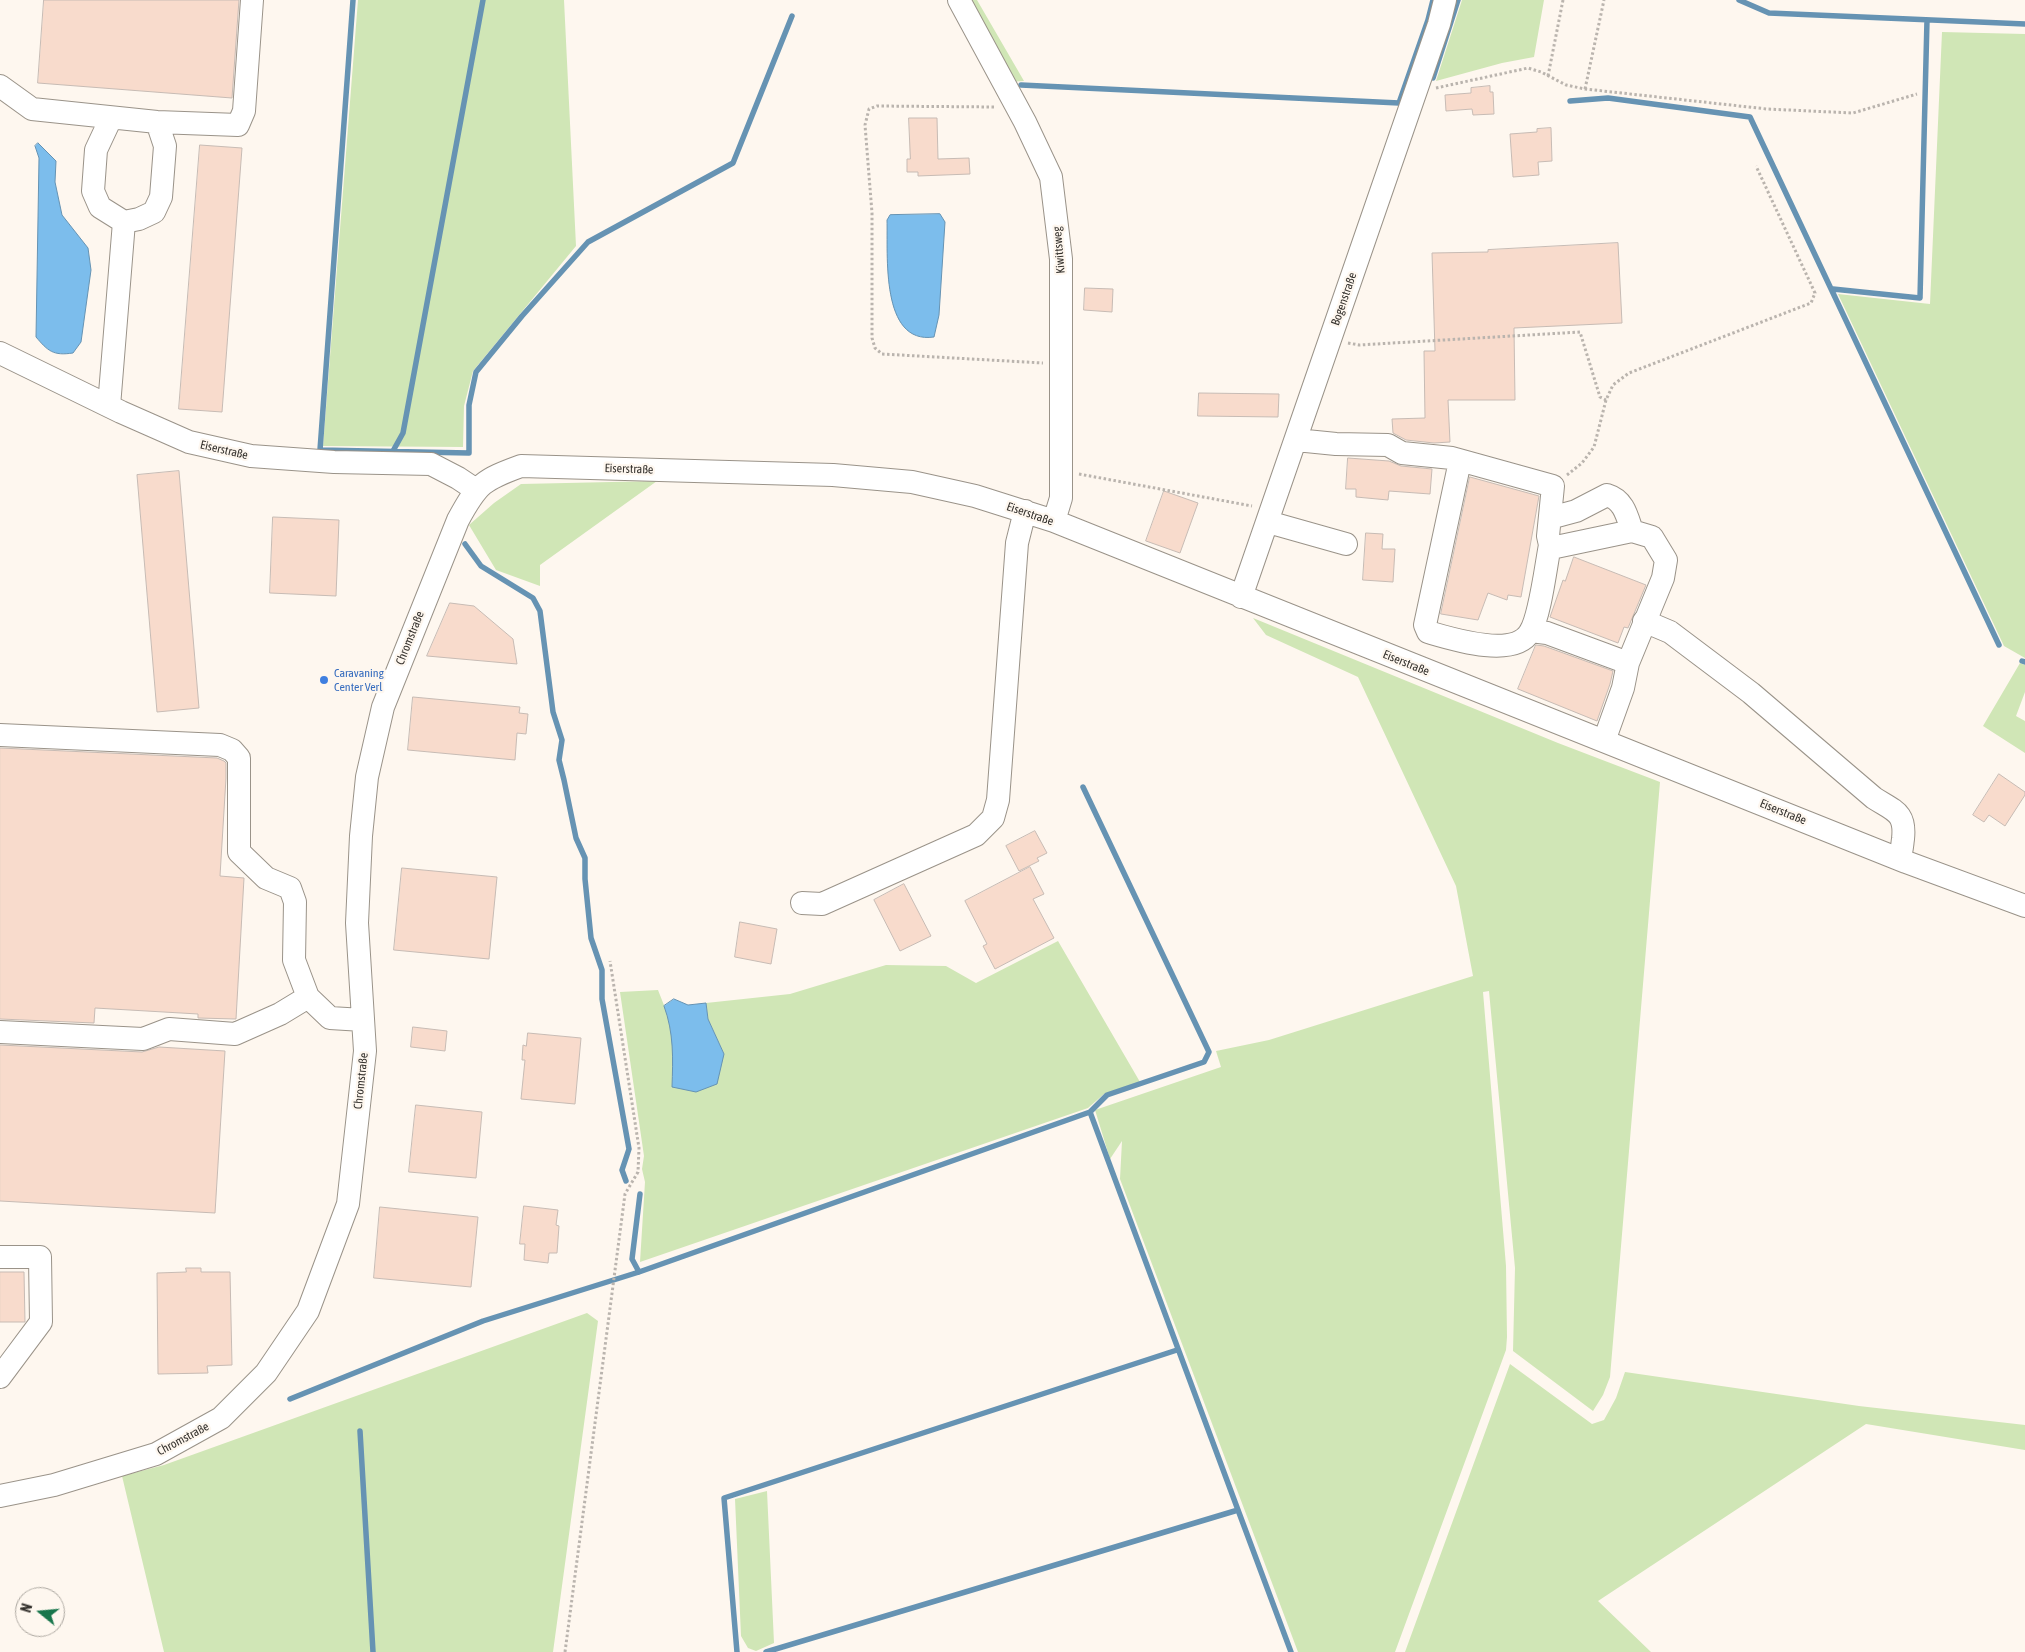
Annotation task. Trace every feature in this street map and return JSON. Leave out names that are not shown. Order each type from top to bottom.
[{"type":"street","points":[[0,86],[32,109],[157,122],[238,125],[244,111],[252,0]]},
{"type":"street","name":"Kiwittsweg","points":[[958,0],[1015,103],[1050,177],[1061,259],[1061,498],[1054,522]]},
{"type":"street","name":"Bogenstraße","points":[[1242,597],[1445,0]]},
{"type":"street","points":[[111,118],[96,150],[93,191],[100,207],[124,222],[139,219],[154,212],[161,197],[165,146],[157,122]]},
{"type":"street","points":[[109,406],[124,222]]},
{"type":"street","name":"Eiserstraße","points":[[0,353],[109,406],[189,442],[242,454],[334,462],[431,464],[476,490],[491,478],[522,466],[834,474],[912,482],[975,496],[1054,522],[1898,858],[2025,906]]},
{"type":"street","points":[[1296,440],[1336,444],[1388,445],[1402,453],[1452,458],[1553,486],[1548,536],[1550,545],[1531,632],[1524,640],[1513,645],[1494,647],[1428,632],[1425,625],[1460,461]]},
{"type":"street","name":"Chromstraße","points":[[0,1496],[54,1484],[156,1454],[221,1418],[266,1373],[308,1311],[348,1204],[365,1051],[358,923],[361,836],[367,777],[383,708],[458,520],[476,490]]},
{"type":"street","points":[[1550,518],[1576,511],[1608,495],[1614,497],[1623,505],[1632,531]]},
{"type":"street","points":[[802,903],[822,904],[976,835],[993,818],[998,800],[1016,543],[1025,511]]},
{"type":"street","points":[[1270,516],[1346,544]]},
{"type":"street","points":[[1550,545],[1556,548],[1632,531],[1652,537],[1666,560],[1663,578],[1628,663],[1623,688],[1604,741]]},
{"type":"street","points":[[1644,621],[1670,632],[1704,657],[1751,693],[1874,798],[1896,812],[1905,824],[1902,851],[1898,858]]},
{"type":"street","points":[[1531,632],[1546,633],[1628,663]]},
{"type":"street","points":[[0,735],[220,745],[232,750],[239,758],[239,852],[266,878],[290,888],[295,902],[294,960],[308,997],[330,1018],[363,1020]]},
{"type":"street","points":[[0,1032],[143,1039],[169,1029],[235,1034],[280,1014],[308,997]]},
{"type":"street","points":[[0,1257],[40,1257],[40,1322],[0,1377]]},
{"type":"path","points":[[1548,76],[1563,0]]},
{"type":"path","points":[[1585,89],[1604,0]]},
{"type":"path","points":[[1418,84],[1440,88],[1528,68],[1541,72],[1566,85],[1585,89],[1767,109],[1853,114],[1917,94]]},
{"type":"path","points":[[1015,103],[1008,107],[877,106],[869,109],[865,125],[872,213],[872,338],[875,348],[882,354],[1061,364]]},
{"type":"path","points":[[1553,486],[1582,463],[1594,447],[1606,400],[1612,385],[1629,373],[1811,303],[1815,294],[1756,166]]},
{"type":"path","points":[[1330,339],[1359,345],[1580,332],[1600,397],[1606,400]]},
{"type":"path","points":[[1061,470],[1270,516]]},
{"type":"path","points":[[565,1652],[626,1194],[638,1172],[639,1148],[610,961]]},
{"type":"green space","points":[[358,0],[564,0],[576,246],[473,371],[464,406],[463,447],[323,446]]},
{"type":"green space","points":[[963,0],[977,0],[1024,81],[1008,82]]},
{"type":"green space","points":[[1462,0],[1544,0],[1534,57],[1502,63],[1436,81]]},
{"type":"green space","points":[[1942,32],[2025,34],[2025,658],[2004,646],[1838,294],[1930,304]]},
{"type":"green space","points":[[657,481],[540,565],[540,586],[496,570],[469,525],[494,503],[521,484]]},
{"type":"green space","points":[[1253,618],[1558,743],[1660,782],[1610,1377],[1603,1395],[1593,1411],[1513,1351],[1515,1268],[1489,991],[1483,992],[1506,1266],[1506,1350],[1395,1652],[1298,1652],[1120,1179],[1122,1141],[1110,1159],[1095,1110],[1221,1067],[1216,1051],[1269,1040],[1473,976],[1456,886],[1358,677],[1266,635]]},
{"type":"green space","points":[[2020,663],[2025,665],[2025,692],[2016,716],[2025,721],[2025,753],[1983,726]]},
{"type":"green space","points":[[1058,941],[1140,1082],[1104,1094],[1088,1108],[640,1262],[645,1182],[642,1169],[644,1156],[620,992],[658,990],[669,1018],[674,1047],[672,1087],[724,1054],[708,1019],[706,1003],[790,994],[886,965],[946,966],[976,983]]},
{"type":"green space","points":[[587,1313],[598,1321],[553,1652],[164,1652],[122,1476],[164,1465]]},
{"type":"green space","points":[[1510,1364],[1592,1424],[1604,1420],[1616,1398],[1625,1372],[1859,1406],[2025,1425],[2025,1450],[1866,1424],[1598,1601],[1651,1652],[1405,1652]]},
{"type":"green space","points":[[767,1491],[774,1643],[756,1651],[748,1648],[741,1636],[735,1499]]},
{"type":"water","points":[[38,143],[56,161],[55,182],[62,215],[88,248],[91,270],[81,342],[73,353],[60,354],[51,351],[36,337],[39,158],[35,146]]},
{"type":"water","points":[[940,214],[945,222],[939,315],[934,337],[917,336],[904,327],[896,312],[891,294],[888,274],[887,220],[890,215]]},
{"type":"water","points":[[674,999],[688,1005],[706,1003],[708,1019],[724,1054],[717,1084],[696,1092],[672,1087],[673,1056],[670,1026],[664,1006]]},
{"type":"building","points":[[44,0],[239,0],[232,98],[38,83]]},
{"type":"building","points":[[1490,86],[1490,92],[1493,92],[1494,114],[1473,115],[1472,109],[1446,111],[1445,95],[1471,93],[1471,88]]},
{"type":"building","points":[[909,118],[937,118],[938,159],[969,158],[970,174],[918,176],[918,172],[907,172],[907,159],[910,159]]},
{"type":"building","points":[[1551,128],[1552,161],[1538,162],[1539,175],[1513,177],[1510,134],[1537,132],[1537,129]]},
{"type":"building","points":[[200,145],[242,148],[222,412],[179,409]]},
{"type":"building","points":[[1618,243],[1622,323],[1514,328],[1515,400],[1448,400],[1450,442],[1434,443],[1406,440],[1393,433],[1392,419],[1425,418],[1424,351],[1435,351],[1432,253],[1488,252],[1488,250]]},
{"type":"building","points":[[1085,288],[1113,289],[1112,312],[1084,310]]},
{"type":"building","points":[[1199,393],[1279,394],[1278,417],[1198,416]]},
{"type":"building","points":[[1348,458],[1389,461],[1401,466],[1432,469],[1430,494],[1389,491],[1388,500],[1356,497],[1356,489],[1346,489]]},
{"type":"building","points":[[179,471],[199,708],[157,712],[137,475]]},
{"type":"building","points":[[1470,477],[1539,496],[1521,597],[1508,595],[1507,600],[1488,593],[1478,620],[1441,614]]},
{"type":"building","points":[[1164,491],[1198,503],[1180,553],[1146,541]]},
{"type":"building","points":[[273,517],[339,520],[336,596],[270,593]]},
{"type":"building","points":[[1366,533],[1383,534],[1382,549],[1395,549],[1393,582],[1363,580]]},
{"type":"building","points":[[1574,557],[1646,585],[1628,628],[1624,627],[1618,643],[1550,617],[1563,580],[1565,581]]},
{"type":"building","points":[[450,603],[474,606],[513,639],[517,664],[427,656]]},
{"type":"building","points":[[1536,645],[1544,646],[1613,671],[1597,721],[1518,689]]},
{"type":"building","points":[[413,697],[520,707],[519,713],[528,714],[526,734],[517,733],[515,760],[408,750]]},
{"type":"building","points":[[0,748],[217,758],[226,763],[220,876],[244,878],[236,1019],[198,1018],[198,1014],[95,1008],[94,1023],[0,1019]]},
{"type":"building","points":[[1999,774],[2025,792],[2025,795],[2005,826],[1989,815],[1984,822],[1973,815]]},
{"type":"building","points":[[1035,831],[1047,853],[1037,858],[1039,861],[1019,871],[1006,846]]},
{"type":"building","points":[[1030,867],[1044,894],[1033,899],[1054,938],[995,969],[983,946],[987,944],[965,901]]},
{"type":"building","points":[[402,868],[497,877],[489,959],[394,950]]},
{"type":"building","points":[[904,884],[931,936],[900,951],[874,900]]},
{"type":"building","points":[[740,922],[777,929],[771,964],[735,957]]},
{"type":"building","points":[[413,1027],[447,1031],[445,1051],[411,1047]]},
{"type":"building","points":[[528,1033],[581,1038],[575,1104],[521,1099],[525,1060],[522,1060],[523,1045],[526,1046]]},
{"type":"building","points":[[0,1045],[142,1052],[159,1047],[225,1051],[215,1213],[0,1201]]},
{"type":"building","points":[[416,1105],[482,1112],[476,1178],[409,1172]]},
{"type":"building","points":[[524,1206],[558,1210],[556,1225],[559,1226],[557,1253],[549,1253],[548,1263],[524,1260],[525,1244],[520,1244]]},
{"type":"building","points":[[380,1207],[478,1217],[471,1287],[374,1278]]},
{"type":"building","points":[[186,1268],[201,1268],[201,1272],[230,1272],[232,1365],[207,1366],[208,1373],[158,1374],[157,1273],[186,1272]]},
{"type":"building","points":[[0,1272],[24,1272],[25,1322],[0,1322]]},
{"type":"waterway","points":[[320,450],[353,0]]},
{"type":"waterway","points":[[393,451],[403,433],[483,0]]},
{"type":"waterway","points":[[1021,85],[1399,103],[1428,20],[1433,0]]},
{"type":"waterway","points":[[1433,78],[1458,0]]},
{"type":"waterway","points":[[1739,0],[1769,13],[2025,24]]},
{"type":"waterway","points":[[320,450],[469,453],[469,405],[476,372],[522,316],[588,242],[733,163],[792,16]]},
{"type":"waterway","points":[[1833,289],[1920,298],[1927,20]]},
{"type":"waterway","points":[[1570,101],[1608,98],[1750,117],[1999,645]]},
{"type":"waterway","points":[[465,544],[481,566],[533,598],[540,611],[553,712],[562,740],[559,760],[576,838],[585,858],[585,879],[591,938],[602,970],[602,999],[629,1149],[622,1170],[626,1181]]},
{"type":"waterway","points":[[290,1399],[483,1321],[639,1272],[1090,1112],[1107,1095],[1204,1062],[1209,1052],[1083,787]]},
{"type":"waterway","points":[[766,1652],[1238,1510],[1090,1112]]},
{"type":"waterway","points":[[639,1272],[632,1259],[640,1194]]},
{"type":"waterway","points":[[737,1652],[724,1498],[1177,1350]]},
{"type":"waterway","points":[[360,1431],[373,1652]]},
{"type":"waterway","points":[[1238,1510],[1291,1652]]},
{"type":"place","name":"Caravaning Center Verl","points":[[324,680]]}]
